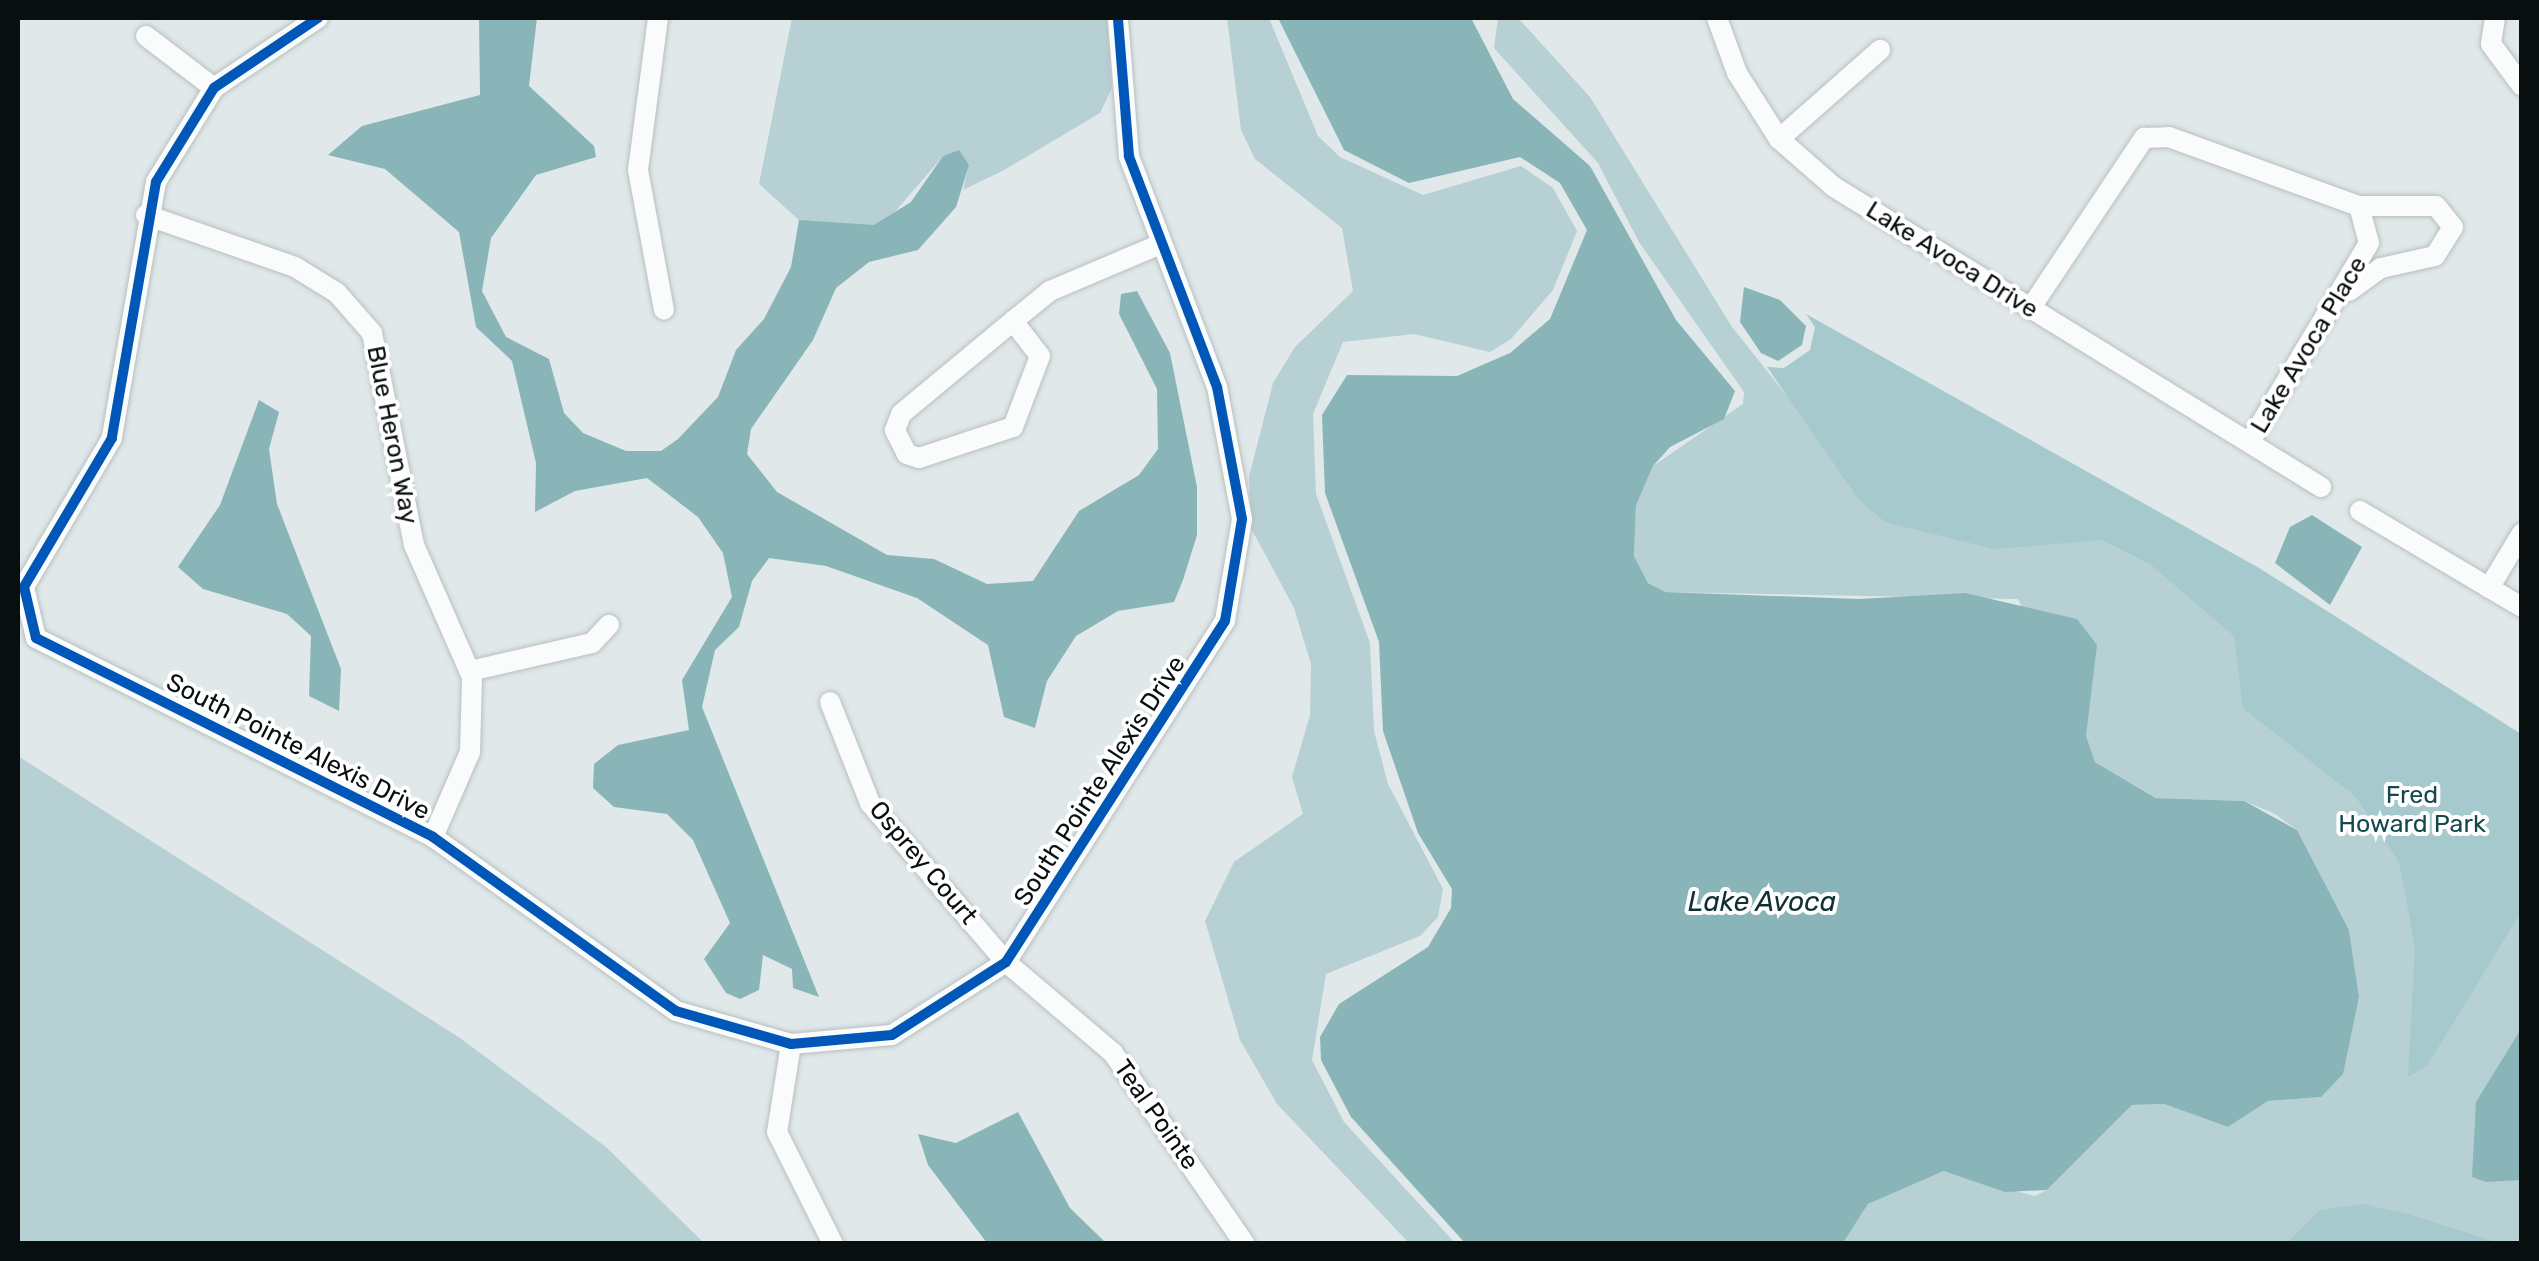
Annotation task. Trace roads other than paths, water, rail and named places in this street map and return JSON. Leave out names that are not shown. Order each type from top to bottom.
[{"type":"street","name":"South Pointe Alexis Drive","points":[[318,18],[214,88],[174,145],[146,214],[112,438],[24,587],[36,638],[433,837],[676,1011],[791,1044],[892,1035],[1006,962],[1225,621],[1242,519],[1217,387],[1156,246],[1129,156],[1118,18]]},
{"type":"street","points":[[658,18],[638,170],[664,310]]},
{"type":"street","name":"Lake Avoca Drive","points":[[1717,18],[1736,73],[1779,139],[1834,187],[2321,487]]},
{"type":"street","points":[[2496,18],[2491,44],[2522,86]]},
{"type":"street","points":[[146,36],[214,88]]},
{"type":"street","points":[[1779,139],[1880,50]]},
{"type":"street","points":[[2030,309],[2144,138],[2168,137],[2359,206],[2436,206],[2450,218],[2452,239],[2435,256],[2368,274],[2330,312]]},
{"type":"street","name":"Lake Avoca Place","points":[[2250,442],[2369,244],[2370,221],[2359,206]]},
{"type":"street","name":"Blue Heron Way","points":[[146,214],[272,255],[360,314],[383,366],[414,544],[470,671],[470,752],[433,837]]},
{"type":"street","points":[[1013,321],[1040,356],[1014,427],[919,458],[907,454],[895,430],[900,414],[1050,290],[1156,246]]},
{"type":"street","points":[[2360,511],[2522,607]]},
{"type":"street","points":[[2489,588],[2522,533]]},
{"type":"street","points":[[470,671],[592,644],[610,625]]},
{"type":"street","name":"Osprey Court","points":[[830,702],[870,803],[1006,962]]},
{"type":"street","name":"Teal Pointe","points":[[1006,962],[1113,1053],[1245,1244]]},
{"type":"street","points":[[791,1044],[777,1132],[832,1244]]},
{"type":"water","points":[[479,18],[537,18],[529,86],[594,146],[596,157],[536,175],[491,238],[482,291],[506,337],[549,359],[564,413],[583,433],[626,451],[661,451],[678,439],[718,397],[736,350],[764,319],[791,267],[799,220],[874,225],[911,202],[943,156],[959,150],[969,165],[956,207],[918,250],[869,262],[836,288],[813,340],[751,429],[747,454],[777,492],[887,555],[934,559],[987,584],[1033,581],[1079,511],[1139,475],[1158,449],[1157,389],[1119,314],[1121,294],[1137,291],[1170,353],[1197,487],[1197,535],[1183,580],[1174,602],[1118,611],[1076,636],[1047,681],[1035,728],[1004,717],[988,645],[917,598],[826,566],[769,558],[752,581],[739,627],[715,650],[702,707],[819,997],[793,988],[792,969],[763,955],[759,990],[740,999],[726,993],[704,959],[730,923],[693,840],[667,814],[614,807],[593,788],[594,764],[618,745],[689,730],[682,680],[732,597],[723,553],[698,517],[647,478],[575,491],[535,512],[536,463],[512,361],[476,327],[459,232],[385,169],[328,155],[362,126],[480,95]]},
{"type":"water","name":"Lake Avoca","points":[[1278,18],[1471,18],[1513,99],[1590,166],[1676,320],[1735,391],[1724,419],[1670,447],[1653,466],[1636,505],[1634,556],[1648,583],[1665,592],[1859,599],[1965,593],[2077,619],[2097,645],[2086,736],[2095,762],[2156,798],[2244,801],[2297,830],[2349,930],[2359,997],[2343,1074],[2321,1097],[2268,1101],[2228,1127],[2164,1104],[2132,1105],[2047,1190],[2005,1192],[1944,1171],[1868,1204],[1843,1243],[1465,1243],[1351,1117],[1321,1060],[1320,1037],[1339,1004],[1428,947],[1451,908],[1452,889],[1418,833],[1383,731],[1379,642],[1325,493],[1322,415],[1347,375],[1457,376],[1510,353],[1550,319],[1587,230],[1560,183],[1520,157],[1409,183],[1344,150]]},
{"type":"water","points":[[1744,287],[1780,300],[1806,326],[1802,345],[1778,361],[1761,353],[1740,322]]},
{"type":"water","points":[[259,400],[279,412],[269,449],[277,504],[341,669],[339,711],[309,696],[311,636],[287,614],[203,589],[178,567],[220,505]]},
{"type":"water","points":[[2312,515],[2362,547],[2330,605],[2275,563],[2290,527]]},
{"type":"water","points":[[2521,1029],[2521,1180],[2486,1182],[2472,1177],[2476,1102]]},
{"type":"water","points":[[1018,1112],[1070,1208],[1106,1243],[987,1243],[928,1165],[918,1134],[956,1143]]},
{"type":"park label","name":"Fred Howard Park","points":[[2412,810]]}]
